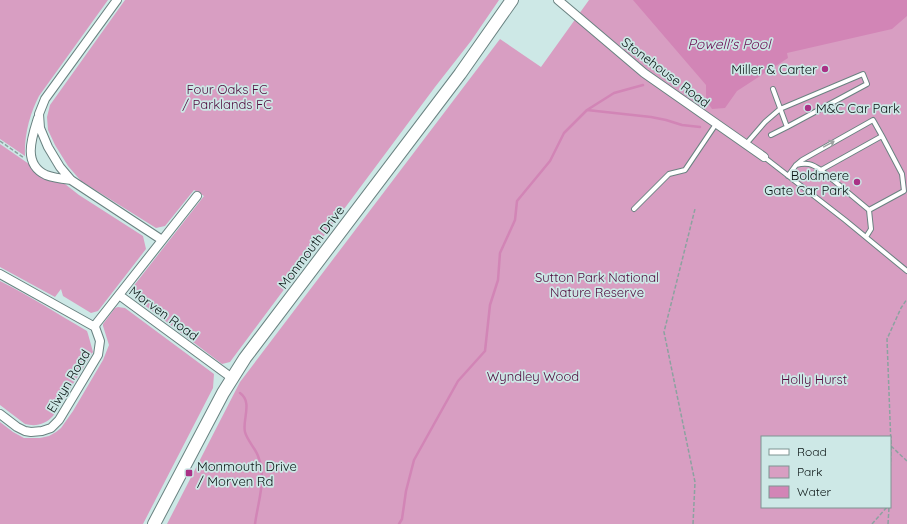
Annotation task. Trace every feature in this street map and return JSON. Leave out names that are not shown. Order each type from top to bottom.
[{"type":"street","points":[[71,180],[46,175],[42,172],[34,163],[30,153],[30,147],[39,114],[45,99],[117,0]]},
{"type":"street","name":"Monmouth Drive","points":[[154,524],[232,378],[292,295],[460,74],[512,0]]},
{"type":"street","name":"Stonehouse Road","points":[[558,0],[644,73],[764,157]]},
{"type":"street","points":[[39,114],[40,128],[48,147],[60,167],[71,180],[162,240]]},
{"type":"street","name":"Morven Road","points":[[196,196],[118,295],[232,378]]},
{"type":"street","points":[[0,274],[95,327],[99,319],[118,295]]},
{"type":"street","name":"Elwyn Road","points":[[0,414],[17,427],[26,431],[42,431],[55,424],[98,355],[100,341],[95,327]]},
{"type":"lane","points":[[746,144],[765,122],[780,109],[863,74],[867,84],[771,135]]},
{"type":"lane","points":[[772,89],[787,127]]},
{"type":"lane","points":[[788,176],[796,165],[802,160],[873,120],[902,174],[904,191],[869,210]]},
{"type":"lane","points":[[634,209],[669,174],[685,170],[716,124]]},
{"type":"lane","points":[[821,170],[882,136]]},
{"type":"lane","points":[[764,157],[866,237],[907,272]]},
{"type":"lane","points":[[796,165],[807,163],[813,165],[869,210],[871,229],[866,237]]},
{"type":"path","points":[[0,141],[21,157],[34,163]]},
{"type":"path","points":[[693,524],[694,482],[664,332],[695,209]]},
{"type":"path","points":[[891,436],[887,339],[900,308],[907,299]]},
{"type":"path","points":[[891,446],[907,461]]},
{"type":"path","points":[[872,524],[887,508]]},
{"type":"path","points":[[888,508],[888,524]]},
{"type":"green space","points":[[0,0],[108,0],[39,96],[28,125],[25,156],[0,139]]},
{"type":"green space","name":"Four Oaks FC / Parklands FC","points":[[125,0],[499,0],[471,41],[230,362],[222,364],[135,298],[132,288],[204,196],[194,190],[165,226],[156,228],[81,181],[68,166],[48,130],[47,117],[50,105]]},
{"type":"green space","name":"Sutton Park National Nature Reserve","points":[[589,0],[907,0],[907,524],[167,524],[240,382],[500,39],[541,67]]},
{"type":"green space","points":[[0,144],[29,164],[34,172],[39,176],[51,181],[65,184],[79,195],[143,236],[146,249],[98,311],[91,313],[63,296],[61,289],[55,297],[0,267]]},
{"type":"green space","points":[[0,281],[87,331],[88,334],[93,352],[53,416],[40,424],[25,424],[0,405]]},
{"type":"green space","points":[[115,308],[125,308],[214,374],[213,388],[143,524],[0,524],[0,422],[24,438],[40,438],[49,436],[61,428],[73,411],[103,360],[109,345],[103,324]]},
{"type":"water","name":"Powell's Pool","points":[[633,0],[907,0],[907,16],[892,29],[787,53],[788,58],[737,91],[725,108],[712,109],[706,100],[706,85]]},
{"type":"waterway","points":[[587,110],[614,93],[643,85]]},
{"type":"waterway","points":[[399,524],[402,519],[406,491],[414,460],[458,381],[485,351],[490,305],[498,280],[500,253],[515,220],[517,201],[550,161],[564,133],[587,110],[651,117],[682,125],[700,127]]},
{"type":"waterway","points":[[240,393],[244,397],[247,406],[244,427],[245,432],[258,456],[262,473],[261,490],[255,524]]},
{"type":"place","name":"Miller & Carter","points":[[825,69]]},
{"type":"place","name":"M&C Car Park","points":[[808,108]]},
{"type":"place","name":"Boldmere Gate Car Park","points":[[857,182]]},
{"type":"place","name":"Monmouth Drive / Morven Rd","points":[[189,473]]},
{"type":"park label","name":"Wyndley Wood","points":[[533,376]]},
{"type":"park label","name":"Holly Hurst","points":[[814,379]]}]
